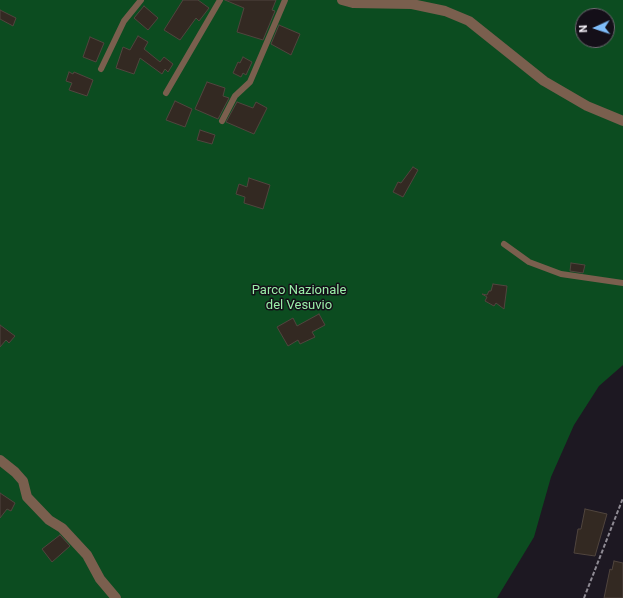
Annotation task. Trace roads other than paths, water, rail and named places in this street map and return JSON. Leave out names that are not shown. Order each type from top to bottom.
[{"type":"street","points":[[342,0],[352,3],[412,4],[445,11],[469,21],[544,81],[587,106],[623,121]]},
{"type":"street","points":[[0,460],[15,472],[23,481],[28,497],[49,520],[62,528],[87,555],[100,579],[116,598]]},
{"type":"lane","points":[[101,70],[124,21],[141,0]]},
{"type":"lane","points":[[166,93],[220,0]]},
{"type":"lane","points":[[222,121],[235,96],[250,82],[285,0]]},
{"type":"lane","points":[[504,244],[529,262],[561,274],[623,283]]},
{"type":"park label","name":"Parco Nazionale del Vesuvio","points":[[299,298]]}]
